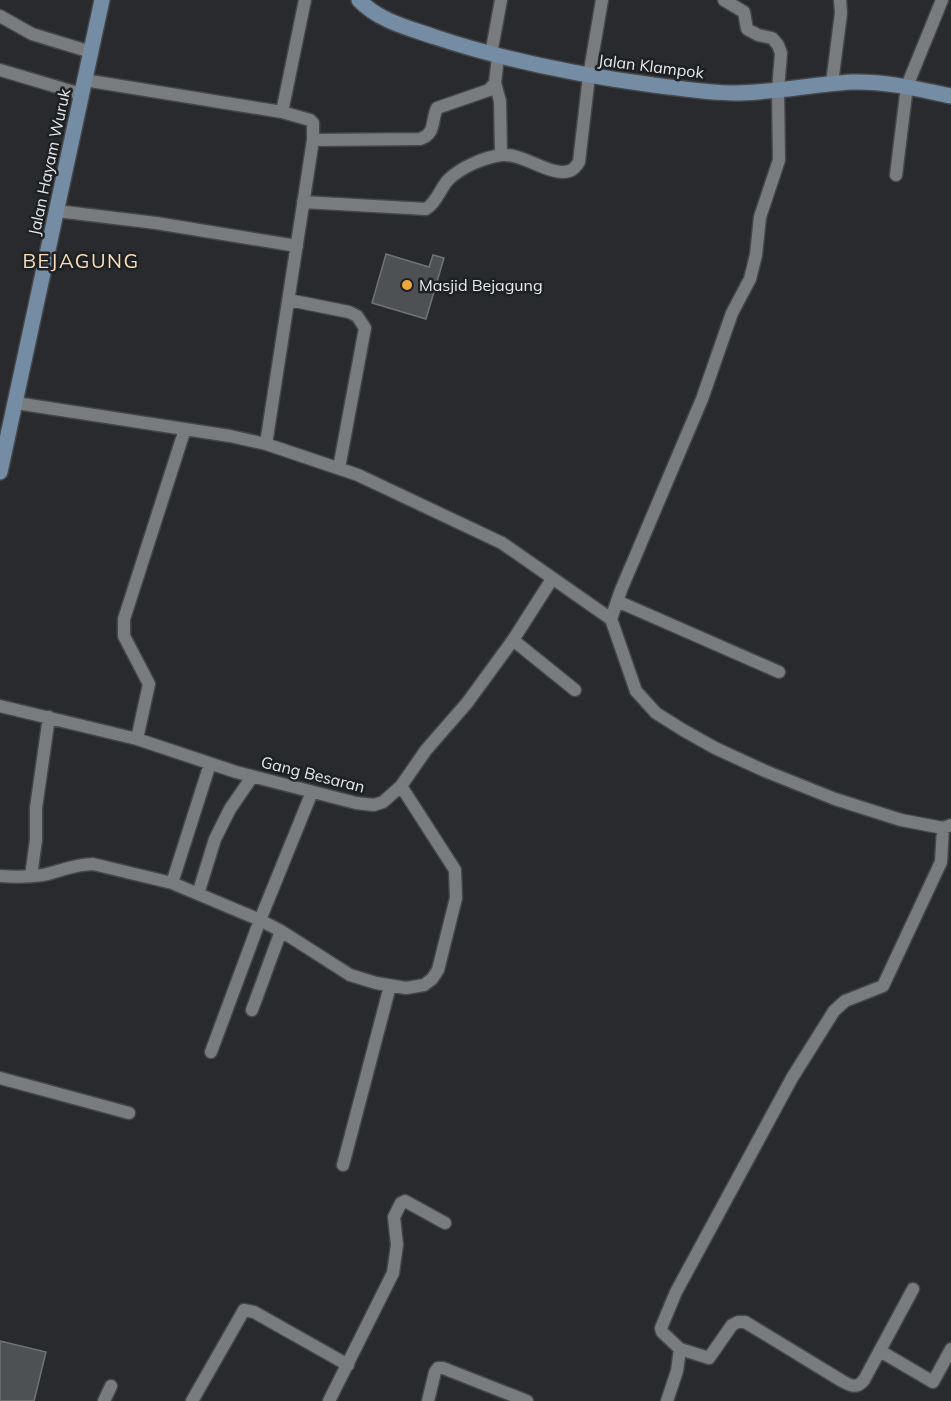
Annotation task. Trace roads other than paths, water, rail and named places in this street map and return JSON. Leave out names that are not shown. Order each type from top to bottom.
[{"type":"street","name":"Jalan Hayam Wuruk","points":[[0,472],[102,0]]},
{"type":"street","points":[[282,112],[305,0]]},
{"type":"street","name":"Jalan Klampok","points":[[359,0],[367,9],[380,17],[410,29],[494,56],[589,76],[736,93],[832,83],[876,82],[951,96]]},
{"type":"street","points":[[501,0],[494,56],[495,83],[500,101],[501,155]]},
{"type":"street","points":[[303,202],[426,209],[448,180],[459,172],[469,166],[501,155],[512,156],[559,171],[567,172],[573,169],[579,162],[589,76],[602,0]]},
{"type":"street","points":[[611,619],[702,399],[732,313],[750,279],[756,255],[760,217],[779,160],[778,90],[781,59],[778,45],[772,38],[751,33],[747,29],[744,12],[724,0]]},
{"type":"street","points":[[832,83],[840,0]]},
{"type":"street","points":[[896,175],[907,86],[942,0]]},
{"type":"street","points":[[0,16],[32,34],[90,52]]},
{"type":"street","points":[[0,70],[83,87],[282,112],[310,120],[313,123],[313,140],[266,444]]},
{"type":"street","points":[[313,140],[420,139],[427,137],[431,132],[434,111],[437,108],[489,90],[495,83]]},
{"type":"street","points":[[57,211],[156,223],[297,246]]},
{"type":"street","points":[[289,300],[349,312],[357,316],[365,328],[339,468]]},
{"type":"street","points":[[16,403],[230,436],[266,444],[358,475],[502,543],[611,619],[636,691],[657,713],[683,730],[715,748],[812,790],[901,820],[947,827],[941,862],[883,986],[845,1001],[834,1011],[792,1078],[676,1292],[661,1329],[680,1349],[709,1358],[732,1325],[745,1322],[853,1386],[860,1385],[913,1288]]},
{"type":"street","points":[[137,739],[149,684],[124,636],[124,619],[185,429]]},
{"type":"street","name":"Gang Besaran","points":[[0,706],[137,739],[252,777],[374,806],[383,802],[401,786],[426,750],[467,703],[513,640],[552,579]]},
{"type":"street","points":[[617,601],[779,672]]},
{"type":"street","points":[[513,640],[575,690]]},
{"type":"street","points":[[31,876],[36,840],[36,808],[49,717]]},
{"type":"street","points":[[172,883],[210,764]]},
{"type":"street","points":[[198,894],[215,839],[230,809],[252,777]]},
{"type":"street","points":[[0,876],[31,876],[80,864],[93,864],[172,883],[282,931],[350,975],[390,986],[415,988],[432,979],[438,970],[456,898],[455,870],[401,786]]},
{"type":"street","points":[[211,1052],[260,920],[312,792]]},
{"type":"street","points":[[252,1010],[282,931]]},
{"type":"street","points":[[343,1165],[390,986]]},
{"type":"street","points":[[0,1078],[129,1113]]},
{"type":"street","points":[[329,1401],[393,1273],[398,1245],[394,1219],[401,1203],[405,1201],[445,1224]]},
{"type":"street","points":[[192,1401],[244,1310],[254,1312],[348,1365]]},
{"type":"street","points":[[668,1401],[677,1371],[680,1349]]},
{"type":"street","points":[[880,1352],[933,1382],[951,1349]]},
{"type":"street","points":[[428,1401],[438,1368],[527,1401]]},
{"type":"street","points":[[104,1401],[111,1386]]},
{"type":"place","name":"Masjid Bejagung","points":[[407,285]]},
{"type":"district","name":"BEJAGUNG","points":[[81,260]]}]
